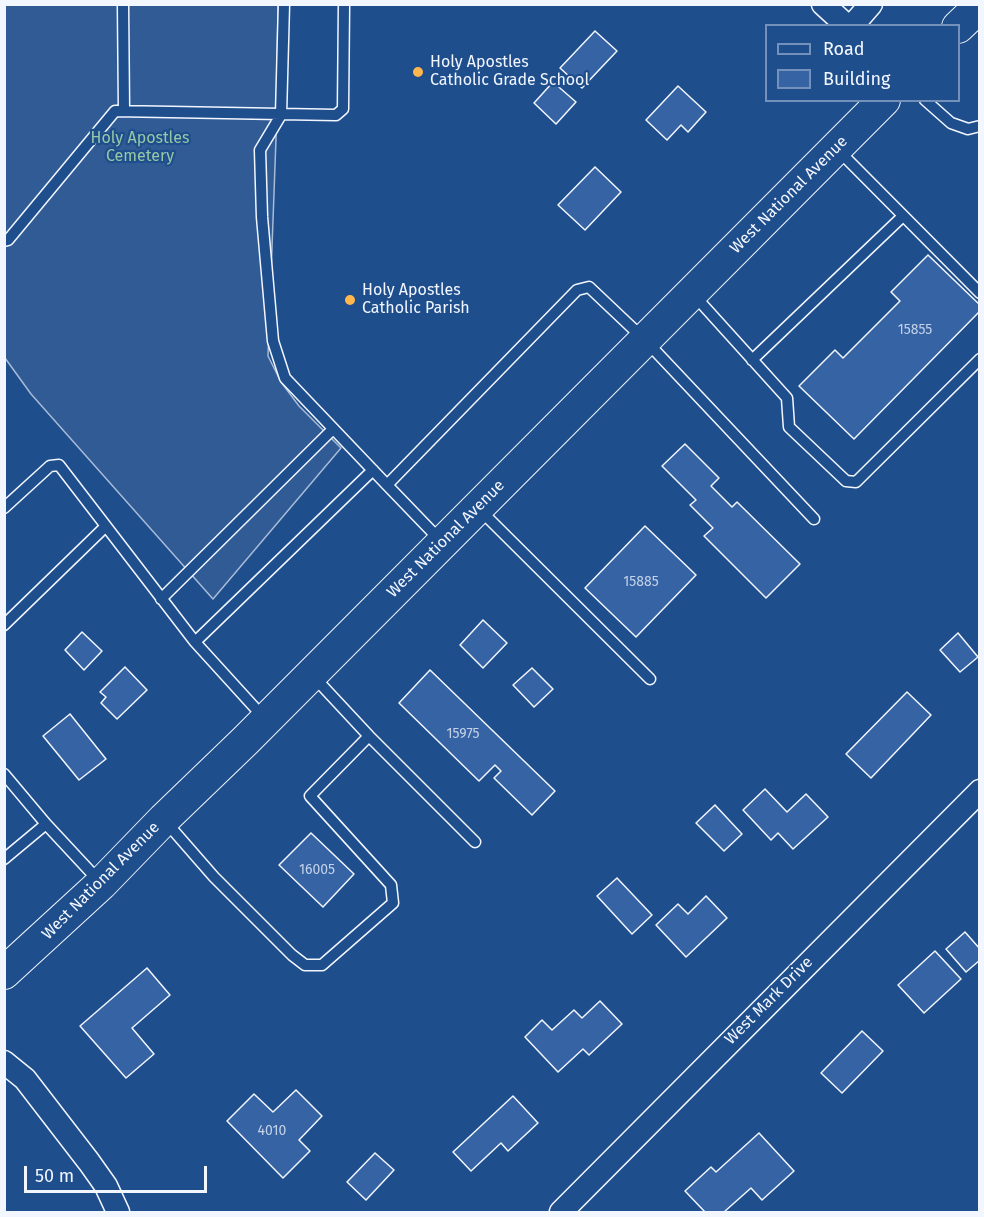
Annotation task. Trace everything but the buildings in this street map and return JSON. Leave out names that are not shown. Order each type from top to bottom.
[{"type":"main road","points":[[960,25],[980,6]]},
{"type":"main road","name":"West National Avenue","points":[[4,973],[101,884],[882,102]]},
{"type":"street","points":[[823,4],[845,24]]},
{"type":"street","points":[[854,24],[871,4]]},
{"type":"street","name":"West Mark Drive","points":[[561,1212],[980,791]]},
{"type":"street","points":[[4,1062],[25,1079],[89,1162],[106,1186],[118,1212]]},
{"type":"lane","points":[[123,4],[124,111]]},
{"type":"lane","points":[[284,4],[281,115],[260,150],[262,217],[273,341],[285,378],[442,542]]},
{"type":"lane","points":[[4,241],[8,240],[115,111],[336,116],[344,109],[344,4]]},
{"type":"lane","points":[[927,102],[951,123],[968,129],[980,126]]},
{"type":"lane","points":[[836,148],[980,293]]},
{"type":"lane","points":[[752,360],[903,216]]},
{"type":"lane","points":[[387,485],[577,290],[589,287],[645,340],[814,519]]},
{"type":"lane","points":[[691,293],[787,398],[789,427],[846,481],[856,482],[980,359]]},
{"type":"lane","points":[[161,599],[333,429]]},
{"type":"lane","points":[[4,508],[50,466],[59,465],[195,642],[266,720]]},
{"type":"lane","points":[[195,642],[372,470]]},
{"type":"lane","points":[[477,507],[650,678]]},
{"type":"lane","points":[[4,625],[105,527]]},
{"type":"lane","points":[[312,674],[369,736],[475,842]]},
{"type":"lane","points":[[164,819],[214,876],[292,955],[305,965],[322,965],[393,903],[391,885],[310,796],[369,736]]},
{"type":"lane","points":[[4,774],[45,824],[101,884]]},
{"type":"lane","points":[[4,859],[45,824]]},
{"type":"shaded area","name":"Holy Apostles Cemetery","points":[[4,5],[278,5],[276,139],[268,356],[281,382],[299,406],[341,448],[213,599],[31,394],[5,358]]},
{"type":"place","name":"Holy Apostles Catholic Grade School","points":[[418,72]]},
{"type":"place","name":"Holy Apostles Catholic Parish","points":[[350,300]]}]
